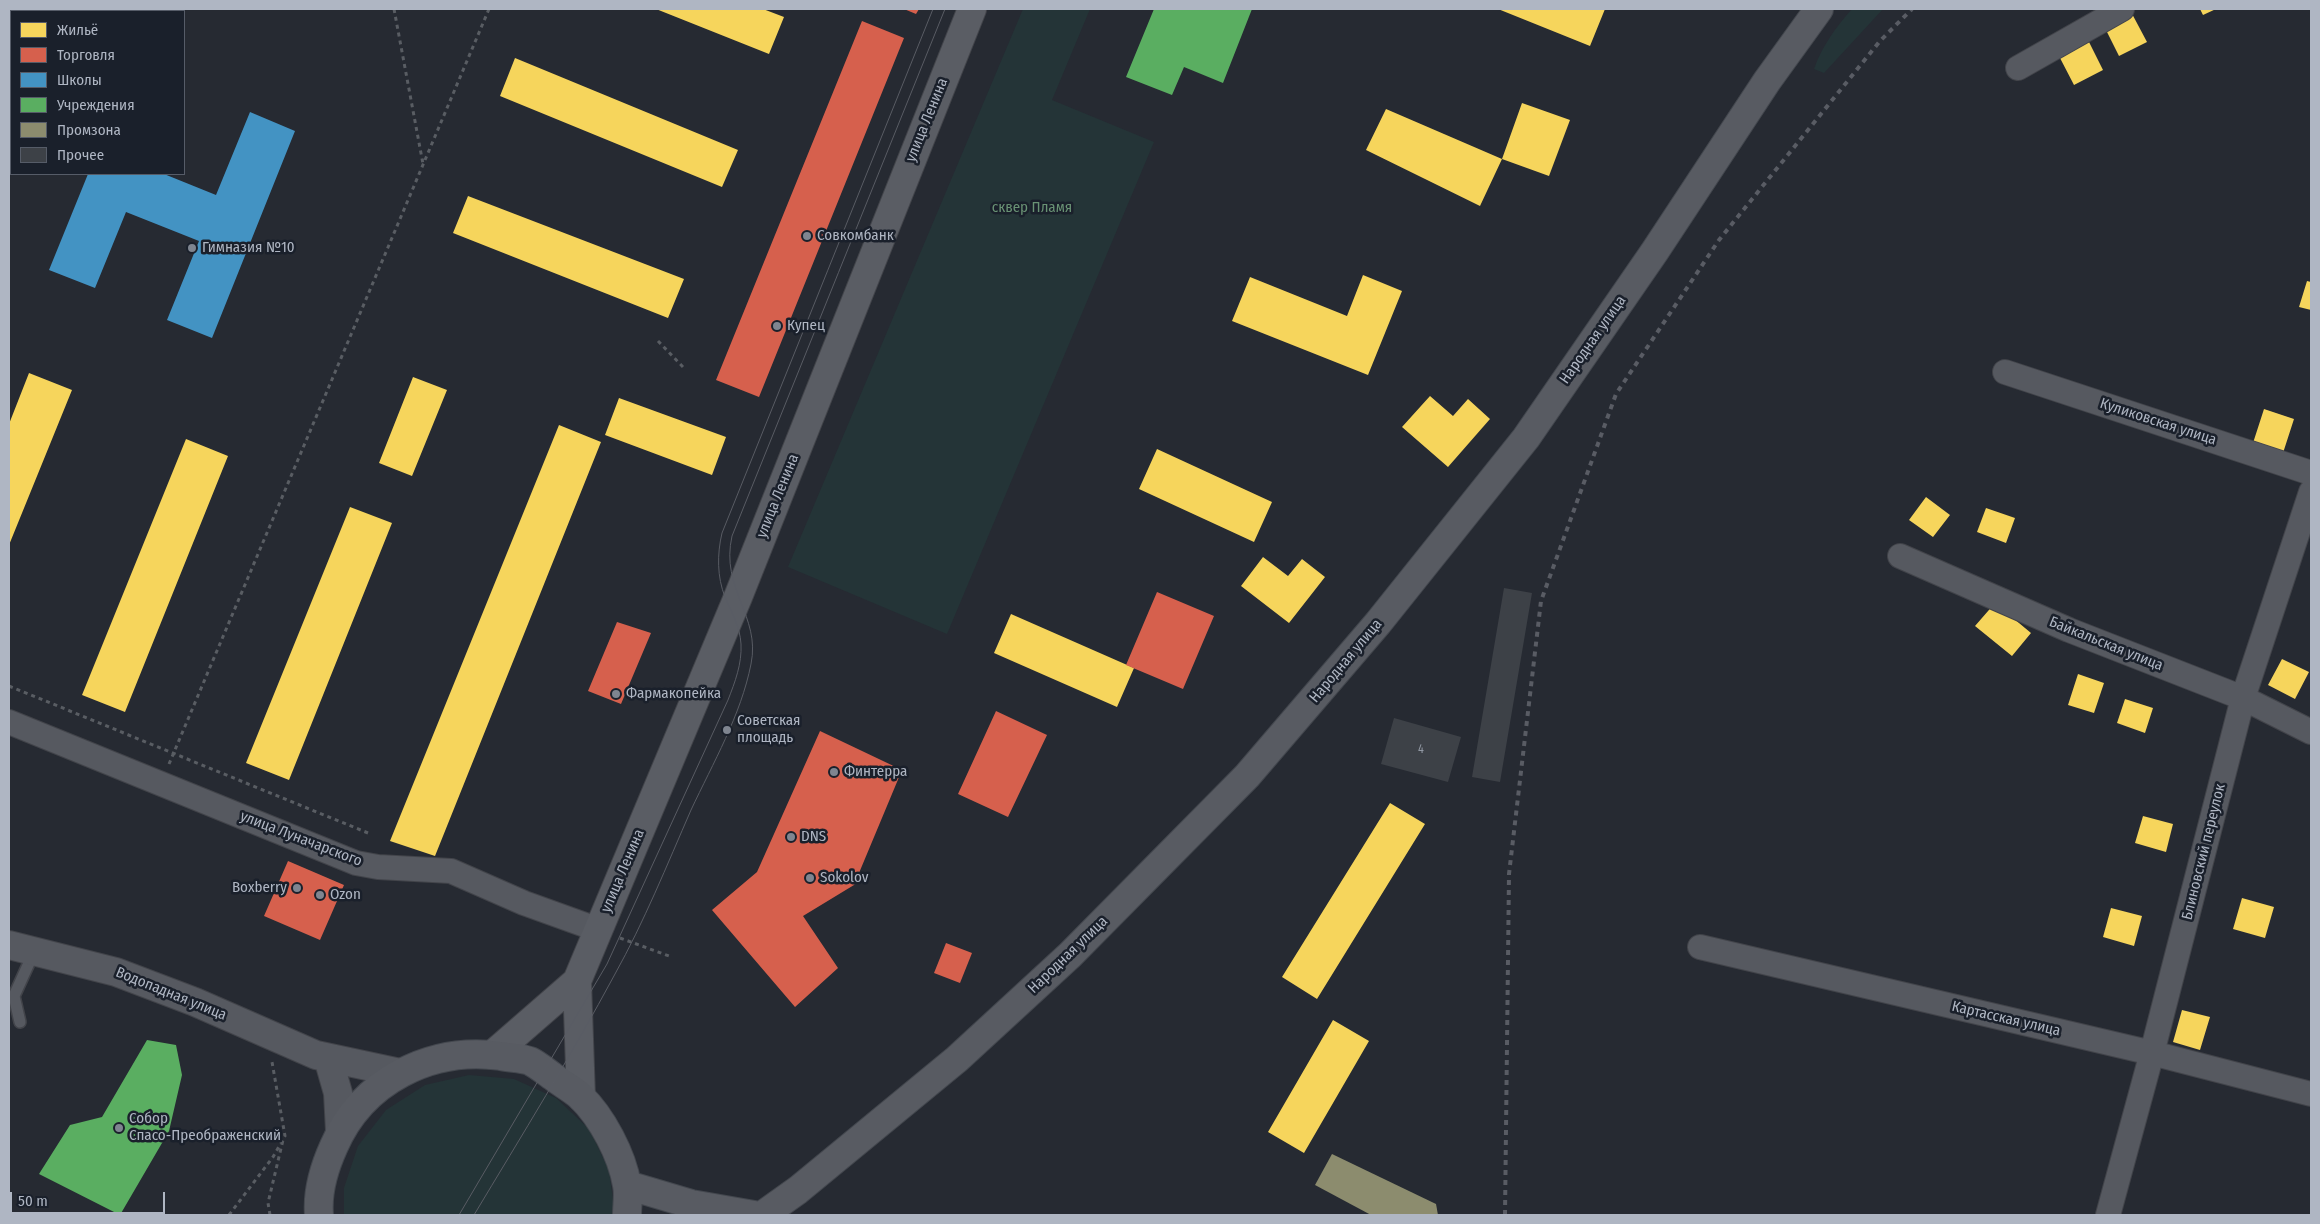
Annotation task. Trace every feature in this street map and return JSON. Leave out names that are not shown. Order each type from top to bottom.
[{"type":"main road","name":"улица Ленина","points":[[577,981],[738,597],[972,9]]},
{"type":"main road","name":"Народная улица","points":[[763,1215],[798,1190],[957,1059],[1070,955],[1246,776],[1378,623],[1526,438],[1655,251],[1767,81],[1819,9]]},
{"type":"main road","points":[[492,1055],[577,981]]},
{"type":"main road","points":[[577,981],[581,1096]]},
{"type":"main road","points":[[320,1215],[318,1204],[325,1166],[340,1130],[352,1113],[366,1098],[400,1073],[430,1061],[460,1055],[492,1055],[530,1061],[581,1096],[611,1137],[627,1186],[627,1215]]},
{"type":"main road","points":[[627,1186],[692,1204],[754,1215]]},
{"type":"street","points":[[2018,68],[2122,9]]},
{"type":"street","name":"Куликовская улица","points":[[2005,372],[2311,473]]},
{"type":"street","name":"Блиновский переулок","points":[[2108,1215],[2152,1053],[2243,698],[2311,492]]},
{"type":"street","name":"Байкальская улица","points":[[1900,556],[2069,630],[2243,698],[2311,732]]},
{"type":"street","name":"улица Луначарского","points":[[9,722],[356,863],[451,871],[524,904],[598,930]]},
{"type":"street","name":"Картасская улица","points":[[1700,947],[2152,1053],[2311,1094]]},
{"type":"street","name":"Водопадная улица","points":[[21,948],[116,972],[308,1052],[400,1073]]},
{"type":"street","points":[[328,1058],[338,1093],[340,1130]]},
{"type":"lane","points":[[20,1022],[14,996],[21,948]]},
{"type":"path","points":[[394,9],[423,165]]},
{"type":"path","points":[[161,784],[489,9]]},
{"type":"path","points":[[658,341],[684,368]]},
{"type":"path","points":[[9,686],[368,833]]},
{"type":"path","points":[[598,930],[669,956]]},
{"type":"path","points":[[268,1034],[284,1136],[268,1203],[270,1215]]},
{"type":"path","points":[[229,1215],[273,1157],[284,1136]]},
{"type":"green space","name":"сквер Пламя","points":[[1023,9],[1090,9],[1052,100],[1154,142],[947,634],[788,567]]},
{"type":"green space","points":[[1852,9],[1883,9],[1824,73],[1814,69],[1830,37]]},
{"type":"green space","points":[[469,1075],[514,1079],[556,1098],[589,1129],[609,1170],[615,1215],[344,1215],[344,1188],[358,1146],[386,1110],[425,1085]]},
{"type":"building: Жильё","points":[[656,9],[763,9],[784,17],[769,54]]},
{"type":"building: Жильё","points":[[1498,9],[1605,9],[1590,46]]},
{"type":"building: Жильё","points":[[2200,9],[2216,9],[2203,15]]},
{"type":"building: Жильё","points":[[2130,10],[2147,42],[2119,56],[2103,24]]},
{"type":"building: Жильё","points":[[2089,42],[2103,70],[2074,85],[2060,58]]},
{"type":"building: Жильё","points":[[515,58],[738,150],[722,187],[500,96]]},
{"type":"building: Жильё","points":[[1522,103],[1570,120],[1549,176],[1502,159]]},
{"type":"building: Жильё","points":[[1386,109],[1502,159],[1480,206],[1366,150]]},
{"type":"building: Жильё","points":[[468,196],[684,279],[668,318],[453,233]]},
{"type":"building: Жильё","points":[[1363,275],[1402,291],[1368,375],[1232,321],[1250,277],[1347,316]]},
{"type":"building: Жильё","points":[[2307,281],[2311,282],[2311,310],[2299,307]]},
{"type":"building: Жильё","points":[[29,373],[72,390],[9,545],[9,424]]},
{"type":"building: Жильё","points":[[413,377],[447,390],[412,476],[379,463]]},
{"type":"building: Жильё","points":[[1430,396],[1453,416],[1468,399],[1490,419],[1448,467],[1402,427]]},
{"type":"building: Жильё","points":[[619,398],[726,437],[712,475],[605,435]]},
{"type":"building: Жильё","points":[[2264,409],[2294,419],[2283,453],[2253,443]]},
{"type":"building: Жильё","points":[[559,425],[601,442],[435,856],[390,841]]},
{"type":"building: Жильё","points":[[186,439],[228,456],[125,712],[82,695]]},
{"type":"building: Жильё","points":[[1157,449],[1272,502],[1254,542],[1139,489]]},
{"type":"building: Жильё","points":[[1926,497],[1950,515],[1933,537],[1909,520]]},
{"type":"building: Жильё","points":[[350,507],[392,523],[289,780],[246,763]]},
{"type":"building: Жильё","points":[[1986,508],[2015,518],[2006,543],[1977,532]]},
{"type":"building: Жильё","points":[[1263,557],[1288,576],[1302,559],[1325,577],[1289,623],[1241,586]]},
{"type":"building: Жильё","points":[[1995,603],[2031,633],[2012,656],[1975,626]]},
{"type":"building: Жильё","points":[[1011,614],[1134,668],[1117,707],[994,653]]},
{"type":"building: Жильё","points":[[2282,659],[2309,672],[2295,699],[2268,685]]},
{"type":"building: Жильё","points":[[2078,674],[2104,683],[2094,713],[2068,705]]},
{"type":"building: Жильё","points":[[2125,699],[2153,708],[2145,733],[2117,723]]},
{"type":"building: Жильё","points":[[1390,803],[1425,824],[1317,999],[1282,977]]},
{"type":"building: Жильё","points":[[2143,816],[2173,824],[2166,852],[2135,843]]},
{"type":"building: Жильё","points":[[2242,898],[2274,907],[2265,938],[2233,929]]},
{"type":"building: Жильё","points":[[2111,908],[2142,916],[2134,946],[2103,937]]},
{"type":"building: Жильё","points":[[2182,1010],[2210,1017],[2200,1050],[2173,1042]]},
{"type":"building: Жильё","points":[[1333,1020],[1369,1041],[1304,1153],[1268,1132]]},
{"type":"building: Торговля","points":[[904,9],[919,9],[916,14]]},
{"type":"building: Торговля","points":[[862,21],[904,38],[759,397],[716,380]]},
{"type":"building: Торговля","points":[[1157,592],[1214,616],[1183,689],[1126,665]]},
{"type":"building: Торговля","points":[[617,622],[651,633],[621,704],[588,691]]},
{"type":"building: Торговля","points":[[996,711],[1047,735],[1008,817],[958,794]]},
{"type":"building: Торговля","points":[[820,731],[902,770],[854,885],[803,916],[838,968],[795,1007],[712,910],[757,872]]},
{"type":"building: Торговля","points":[[288,861],[344,885],[320,940],[264,916]]},
{"type":"building: Торговля","points":[[946,943],[972,953],[960,983],[934,973]]},
{"type":"building: Школы","points":[[250,112],[295,131],[212,338],[167,320],[199,241],[126,212],[95,288],[49,270],[88,175],[166,175],[216,195]]},
{"type":"building: Учреждения","points":[[1154,9],[1252,9],[1223,83],[1184,67],[1172,95],[1126,77]]},
{"type":"building: Учреждения","name":"Собор Спасо-Преображенский","points":[[147,1040],[176,1045],[182,1075],[169,1131],[120,1215],[39,1174],[70,1125],[102,1117]]},
{"type":"building: Промзона","points":[[1332,1154],[1436,1204],[1438,1215],[1371,1215],[1315,1185]]},
{"type":"building: Прочее","points":[[1504,588],[1532,593],[1500,782],[1472,777]]},
{"type":"building: Прочее","points":[[1394,718],[1461,737],[1448,782],[1381,764]]},
{"type":"tram line","points":[[459,1215],[607,964],[728,700],[739,666],[741,644],[733,614],[720,582],[719,549],[722,533],[933,9]]},
{"type":"tram line","points":[[474,1215],[564,1065],[626,954],[733,720],[746,683],[753,647],[751,631],[731,572],[732,536],[945,9]]},
{"type":"railway","points":[[1505,1215],[1509,874],[1541,601],[1616,394],[1719,240],[1880,41],[1912,9]]},
{"type":"place","name":"Совкомбанк","points":[[807,236]]},
{"type":"place","name":"Гимназия №10","points":[[192,248]]},
{"type":"place","name":"Купец","points":[[777,326]]},
{"type":"place","name":"Фармакопейка","points":[[616,694]]},
{"type":"place","name":"Советская площадь","points":[[727,730]]},
{"type":"place","name":"Финтерра","points":[[834,772]]},
{"type":"place","name":"DNS","points":[[791,837]]},
{"type":"place","name":"Sokolov","points":[[810,878]]},
{"type":"place","name":"Boxberry","points":[[297,888]]},
{"type":"place","name":"Ozon","points":[[320,895]]},
{"type":"place","name":"Собор Спасо-Преображенский","points":[[119,1128]]}]
